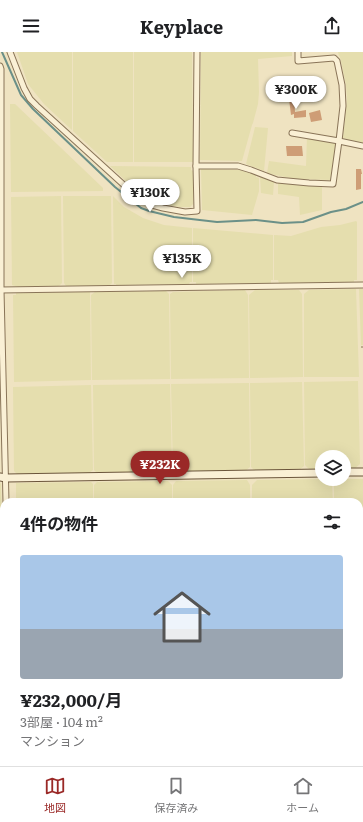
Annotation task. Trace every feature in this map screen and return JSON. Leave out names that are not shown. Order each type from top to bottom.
[{"type":"street","points":[[10,52],[24,88],[30,99],[42,111],[140,198],[152,205],[185,212],[197,211],[197,52]]},
{"type":"street","points":[[196,166],[238,166],[277,180],[333,184],[343,106],[342,85],[337,61],[334,58],[298,61],[298,52]]},
{"type":"street","points":[[0,66],[3,477],[6,498]]},
{"type":"street","points":[[292,133],[363,146]]},
{"type":"street","points":[[1,290],[363,285]]},
{"type":"street","points":[[351,472],[363,472]]},
{"type":"street","points":[[3,477],[315,473]]},
{"type":"shaded area","points":[[17,52],[72,52],[72,130],[44,104],[28,84]]},
{"type":"shaded area","points":[[73,52],[133,52],[133,162],[107,162],[73,131]]},
{"type":"shaded area","points":[[134,52],[192,52],[193,162],[134,162]]},
{"type":"shaded area","points":[[201,52],[292,52],[292,56],[258,59],[258,104],[242,161],[200,160]]},
{"type":"shaded area","points":[[338,52],[363,52],[363,144],[343,138],[347,99],[346,85]]},
{"type":"shaded area","points":[[10,104],[15,104],[103,188],[103,191],[11,192]]},
{"type":"shaded area","points":[[255,127],[268,128],[264,171],[246,164]]},
{"type":"shaded area","points":[[307,136],[337,141],[330,180],[296,179],[267,173],[269,161],[306,166]]},
{"type":"shaded area","points":[[110,166],[191,167],[191,170],[193,171],[193,204],[190,207],[171,206],[149,199],[131,186]]},
{"type":"shaded area","points":[[201,169],[240,170],[256,174],[256,177],[259,178],[259,191],[252,215],[202,210]]},
{"type":"shaded area","points":[[262,176],[274,182],[273,195],[261,193],[260,177]]},
{"type":"shaded area","points":[[278,182],[295,185],[322,186],[322,210],[300,215],[299,197],[278,194]]},
{"type":"shaded area","points":[[61,196],[62,283],[59,286],[18,287],[12,285],[11,197]]},
{"type":"shaded area","points":[[63,196],[111,196],[112,283],[109,286],[66,286],[64,283]]},
{"type":"shaded area","points":[[113,196],[124,207],[143,218],[164,225],[192,228],[192,282],[189,284],[114,284]]},
{"type":"shaded area","points":[[356,221],[357,280],[354,280],[354,282],[279,283],[278,280],[274,280],[274,235],[291,236],[321,227],[340,225]]},
{"type":"shaded area","points":[[193,228],[273,235],[273,280],[271,280],[271,283],[196,284],[196,282],[193,282]]},
{"type":"shaded area","points":[[356,289],[359,377],[304,377],[304,294],[309,290]]},
{"type":"shaded area","points":[[359,289],[363,289],[363,345],[361,345]]},
{"type":"shaded area","points":[[245,290],[248,295],[249,378],[171,379],[170,294],[173,292]]},
{"type":"shaded area","points":[[255,290],[299,290],[302,294],[303,377],[250,378],[249,295]]},
{"type":"shaded area","points":[[166,291],[169,294],[170,379],[92,380],[91,295],[95,292]]},
{"type":"shaded area","points":[[90,292],[91,380],[14,382],[13,295],[16,295],[16,293]]},
{"type":"shaded area","points":[[358,381],[360,464],[354,469],[351,469],[351,450],[315,450],[315,470],[310,470],[305,465],[304,382]]},
{"type":"shaded area","points":[[302,382],[304,466],[299,470],[255,471],[251,467],[250,383]]},
{"type":"shaded area","points":[[249,383],[250,467],[245,471],[177,472],[173,469],[171,384]]},
{"type":"shaded area","points":[[170,384],[172,468],[168,472],[97,473],[94,470],[93,385]]},
{"type":"shaded area","points":[[91,385],[93,470],[89,473],[17,474],[14,471],[13,387]]},
{"type":"shaded area","points":[[315,479],[315,486],[332,486],[333,498],[252,498],[252,485],[257,480]]},
{"type":"shaded area","points":[[351,479],[363,479],[363,498],[334,498],[334,486],[351,486]]},
{"type":"shaded area","points":[[247,480],[250,485],[250,498],[173,498],[173,485],[176,481]]},
{"type":"shaded area","points":[[168,481],[172,485],[172,498],[94,498],[94,485],[97,482]]},
{"type":"shaded area","points":[[91,482],[93,484],[93,498],[16,498],[16,483]]},
{"type":"shaded area","points":[[0,483],[1,498],[0,498]]},
{"type":"building","points":[[289,99],[294,99],[295,112],[306,110],[306,117],[294,118],[294,114],[291,115]]},
{"type":"building","points":[[320,110],[322,120],[311,122],[309,113]]},
{"type":"building","points":[[286,146],[302,146],[303,156],[287,156]]},
{"type":"building","points":[[356,169],[361,169],[362,174],[361,189],[356,190]]},
{"type":"waterway","points":[[2,52],[21,95],[33,109],[115,187],[141,208],[174,217],[217,222],[256,220],[282,223],[303,222],[331,212],[346,209],[363,202]]}]
